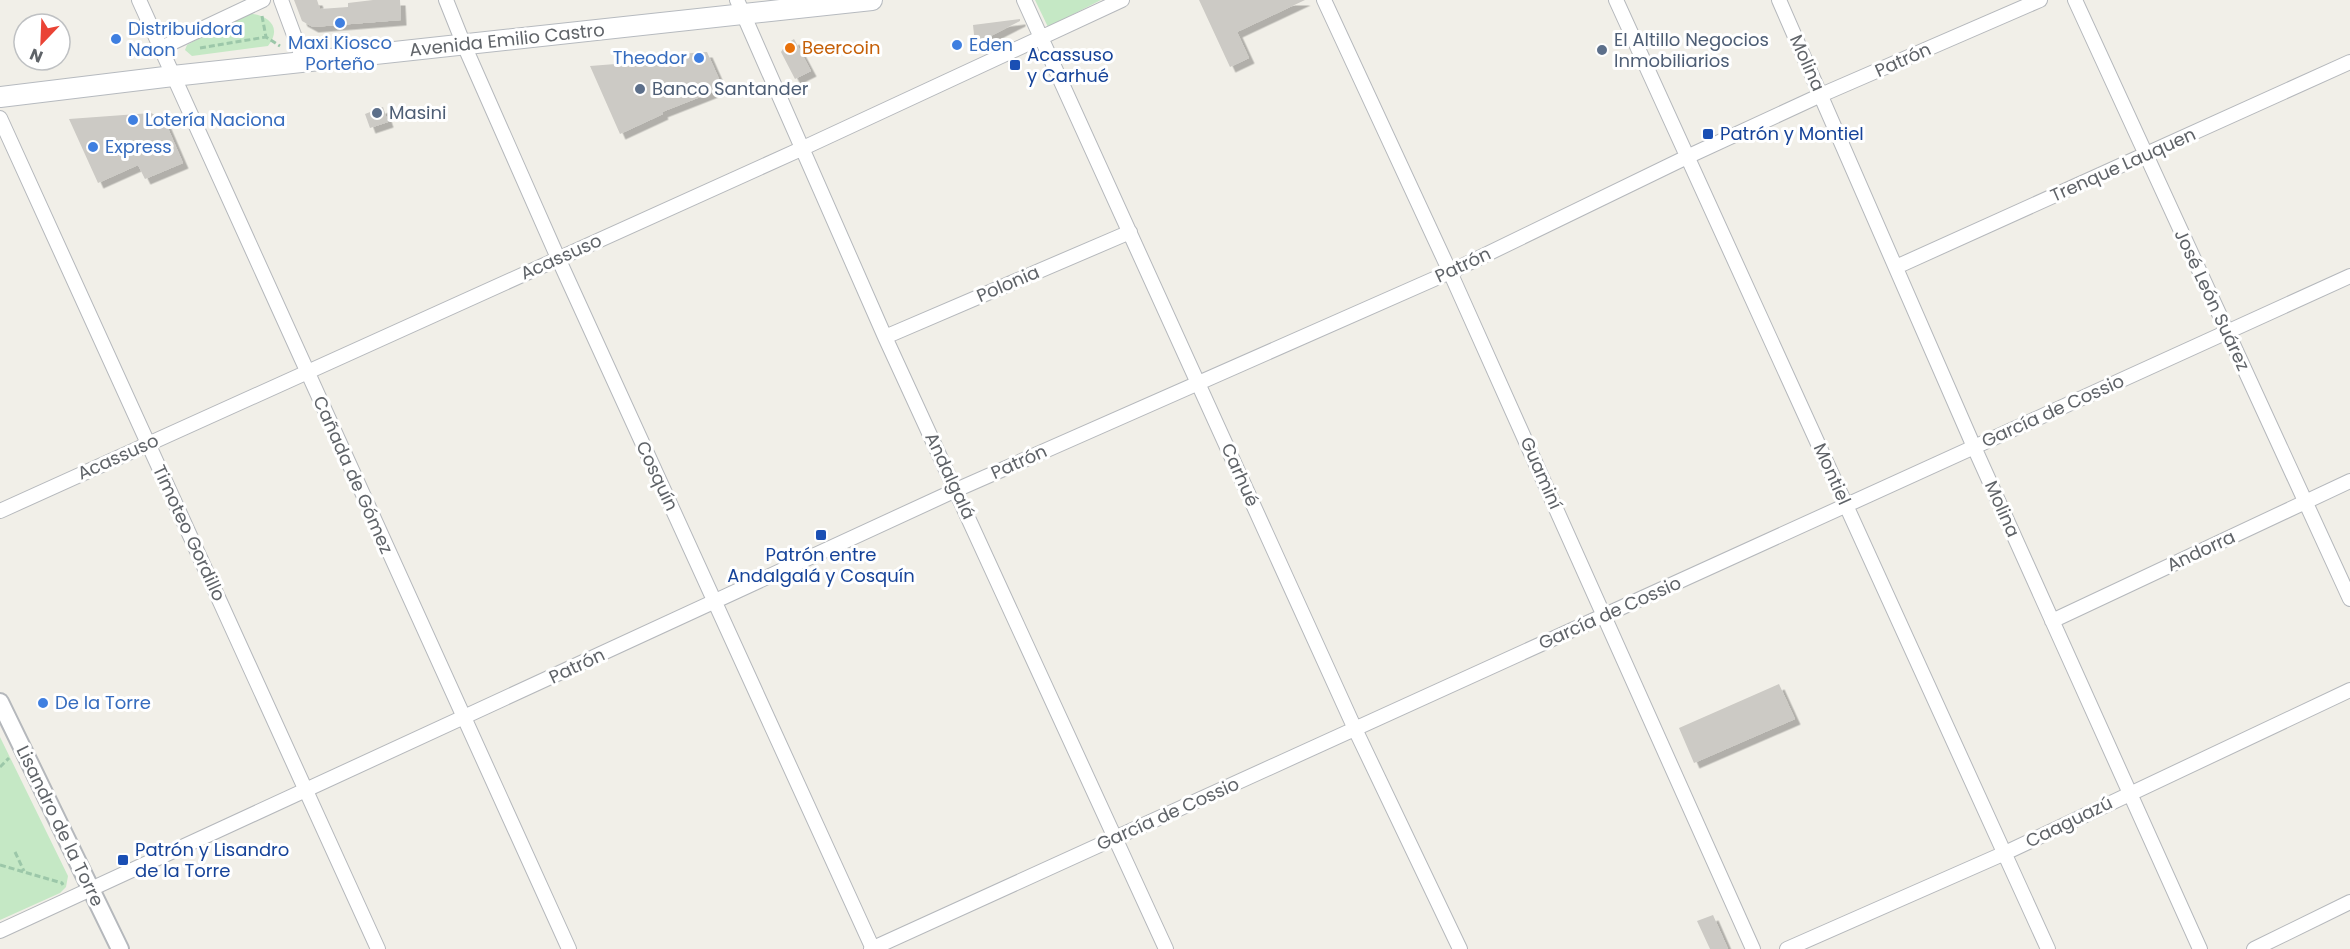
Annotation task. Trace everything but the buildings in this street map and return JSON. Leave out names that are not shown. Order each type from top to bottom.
[{"type":"main road","name":"Avenida Emilio Castro","points":[[0,97],[464,45],[740,7],[872,0]]},
{"type":"street","name":"Cañada de Gómez","points":[[139,0],[568,949]]},
{"type":"street","points":[[160,48],[263,0]]},
{"type":"street","points":[[280,0],[304,62]]},
{"type":"street","name":"Cosquín","points":[[446,0],[558,258],[872,949]]},
{"type":"street","name":"Carhué","points":[[1024,0],[1355,729],[1460,949]]},
{"type":"street","name":"Acassuso","points":[[0,511],[801,149],[1122,0]]},
{"type":"street","name":"Guaminí","points":[[1324,0],[1450,272],[1753,949]]},
{"type":"street","name":"Montiel","points":[[1616,0],[1689,156],[2048,949]]},
{"type":"street","name":"Molina","points":[[1779,0],[1974,447],[2200,949]]},
{"type":"street","name":"Patrón","points":[[0,931],[956,490],[1450,272],[1821,95],[2040,0]]},
{"type":"street","name":"José León Suárez","points":[[2075,0],[2350,599]]},
{"type":"street","name":"Andalgalá","points":[[740,7],[885,337],[1166,949]]},
{"type":"street","name":"Trenque Lauquen","points":[[1896,267],[2350,62]]},
{"type":"street","name":"Timoteo Gordillo","points":[[0,118],[378,949]]},
{"type":"street","name":"Polonia","points":[[885,337],[1130,232]]},
{"type":"street","name":"García de Cossio","points":[[872,949],[2350,276]]},
{"type":"street","name":"Andorra","points":[[2052,621],[2350,482]]},
{"type":"street","name":"Caaguazú","points":[[1787,949],[2005,853],[2350,690]]},
{"type":"street","name":"Lisandro de la Torre","points":[[0,702],[120,949]]},
{"type":"street","points":[[2253,949],[2350,902]]},
{"type":"path","points":[[194,48],[266,37]]},
{"type":"path","points":[[15,852],[24,871]]},
{"type":"path","points":[[0,865],[62,883],[67,901]]},
{"type":"green space","points":[[1035,0],[1101,0],[1048,27]]},
{"type":"green space","points":[[243,13],[258,15],[273,26],[273,38],[268,46],[192,56],[185,50],[187,45]]},
{"type":"green space","points":[[0,737],[68,876],[66,887],[60,893],[0,920]]},
{"type":"place","name":"Maxi Kiosco Porteño","points":[[340,23]]},
{"type":"place","name":"Distribuidora Naon","points":[[116,39]]},
{"type":"place","name":"Eden","points":[[957,45]]},
{"type":"place","name":"Beercoin","points":[[790,48]]},
{"type":"place","name":"El Altillo Negocios Inmobiliarios","points":[[1602,50]]},
{"type":"place","name":"Theodor","points":[[699,58]]},
{"type":"place","name":"Acassuso y Carhué","points":[[1015,65]]},
{"type":"place","name":"Banco Santander","points":[[640,89]]},
{"type":"place","name":"Masini","points":[[377,113]]},
{"type":"place","name":"Lotería Naciona","points":[[133,120]]},
{"type":"place","name":"Patrón y Montiel","points":[[1708,134]]},
{"type":"place","name":"Express","points":[[93,147]]},
{"type":"place","name":"Patrón entre Andalgalá y Cosquín","points":[[821,535]]},
{"type":"place","name":"De la Torre","points":[[43,703]]},
{"type":"place","name":"Patrón y Lisandro de la Torre","points":[[123,860]]}]
